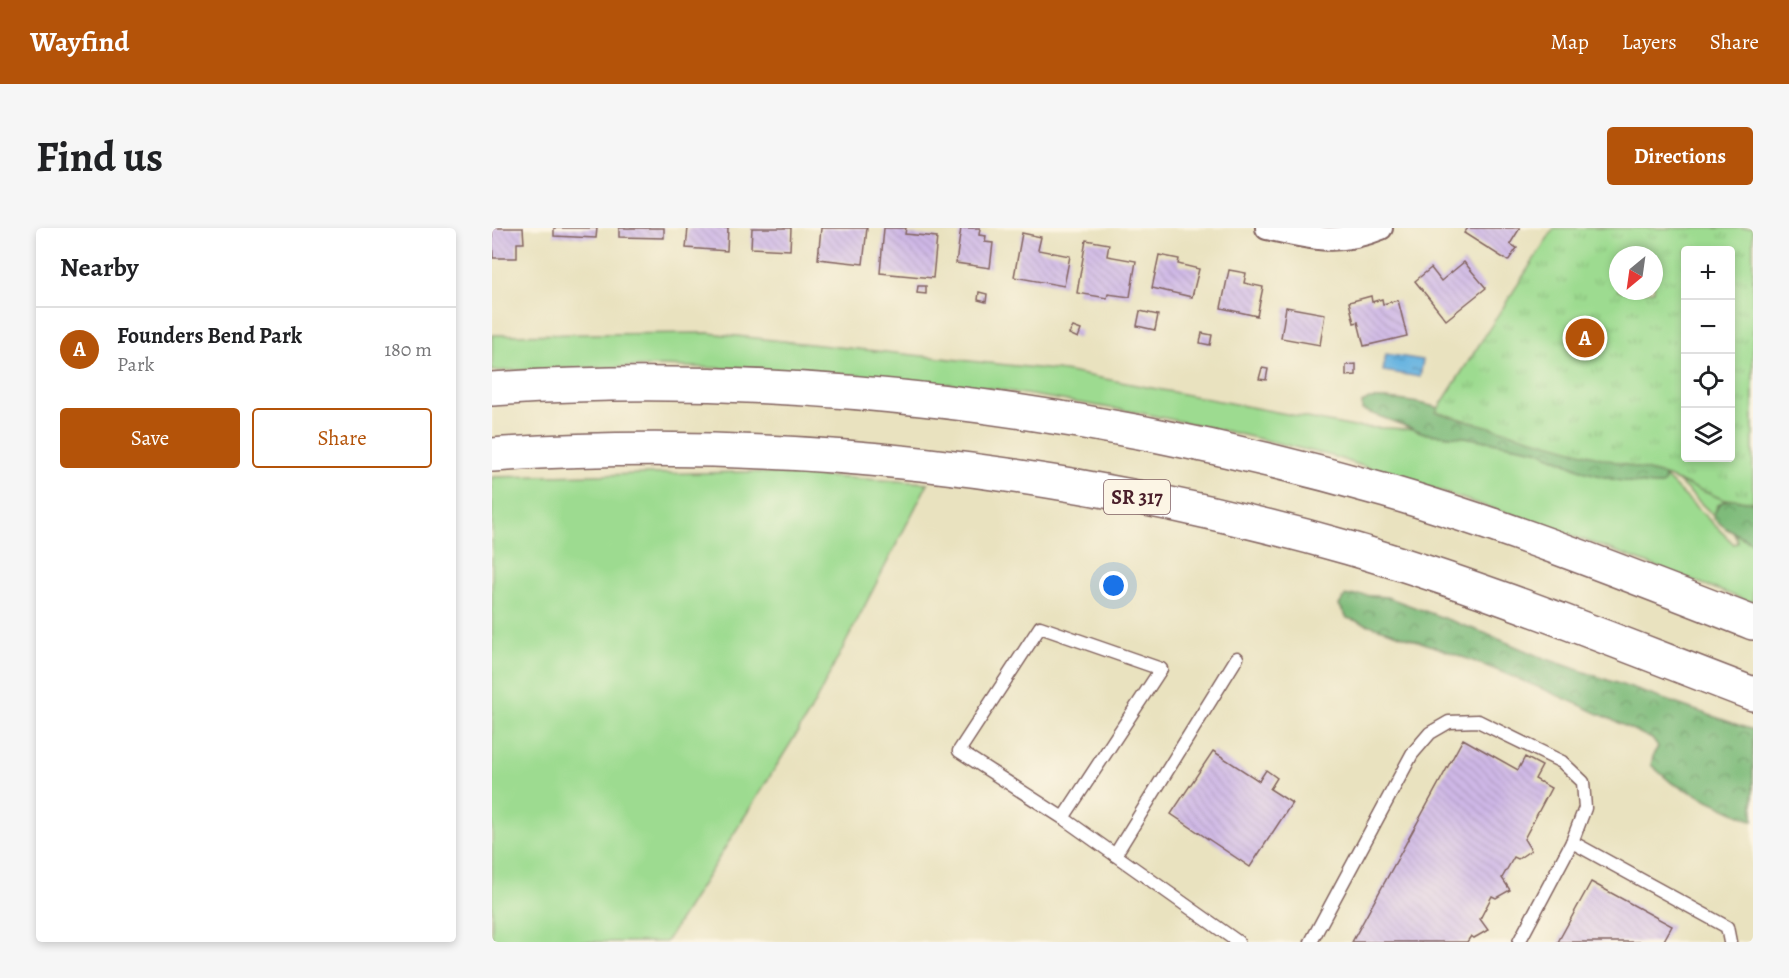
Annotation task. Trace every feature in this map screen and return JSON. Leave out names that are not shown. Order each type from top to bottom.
[{"type":"main road","points":[[492,389],[643,384],[749,386],[836,391],[993,407],[1144,432],[1245,454],[1389,492],[1496,527],[1753,623]]},
{"type":"main road","name":"SR 317","points":[[492,455],[634,450],[846,457],[1011,476],[1125,494],[1238,519],[1338,545],[1455,581],[1753,694]]},
{"type":"street","points":[[1267,228],[1328,240],[1360,236],[1381,228]]},
{"type":"lane","points":[[1063,818],[1161,669],[1040,627],[958,751],[1063,818],[1238,942]]},
{"type":"lane","points":[[1115,855],[1237,658]]},
{"type":"lane","points":[[1311,942],[1412,754],[1430,733],[1449,722],[1478,721],[1562,762],[1583,782],[1585,808],[1572,842],[1519,942]]},
{"type":"lane","points":[[1572,842],[1728,927],[1730,942]]},
{"type":"green space","points":[[1554,228],[1753,228],[1753,502],[1725,500],[1663,475],[1436,412]]},
{"type":"green space","points":[[708,333],[1064,371],[1354,427],[1413,429],[1427,434],[1465,437],[1537,450],[1586,472],[1638,483],[1662,485],[1665,480],[1663,475],[1734,544],[1738,542],[1734,533],[1753,543],[1753,603],[1615,551],[1332,456],[1141,413],[989,388],[823,372],[662,366],[492,371],[492,335]]},
{"type":"green space","points":[[1369,399],[1406,401],[1442,408],[1663,475],[1665,480],[1662,485],[1653,485],[1615,480],[1586,472],[1537,450],[1465,437],[1427,434],[1362,410],[1362,403]]},
{"type":"green space","points":[[750,472],[928,483],[809,714],[666,942],[492,942],[492,477]]},
{"type":"green space","points":[[1678,481],[1725,500],[1717,506],[1714,516]]},
{"type":"green space","points":[[1734,499],[1753,502],[1753,543],[1727,529],[1713,518],[1720,504]]},
{"type":"green space","points":[[1345,596],[1387,597],[1487,634],[1538,656],[1753,730],[1753,821],[1672,783],[1651,765],[1658,747],[1652,739],[1502,672],[1425,643],[1347,618],[1339,605]]},
{"type":"water","points":[[1386,354],[1423,360],[1420,377],[1383,371]]},
{"type":"building","points":[[492,228],[523,228],[524,243],[517,243],[517,258],[493,258]]},
{"type":"building","points":[[554,228],[597,228],[596,238],[554,236]]},
{"type":"building","points":[[619,228],[664,228],[664,238],[619,237]]},
{"type":"building","points":[[688,228],[728,228],[727,251],[686,248]]},
{"type":"building","points":[[752,228],[791,228],[790,250],[751,248]]},
{"type":"building","points":[[821,228],[867,228],[863,264],[818,259]]},
{"type":"building","points":[[884,228],[906,228],[905,234],[937,237],[933,278],[880,273]]},
{"type":"building","points":[[961,228],[980,228],[979,235],[986,236],[985,242],[993,243],[990,268],[956,263]]},
{"type":"building","points":[[1468,228],[1520,228],[1510,244],[1517,248],[1508,261],[1464,233]]},
{"type":"building","points":[[1022,233],[1041,237],[1038,250],[1070,256],[1064,286],[1014,277]]},
{"type":"building","points":[[1086,240],[1109,244],[1107,256],[1136,261],[1130,297],[1108,294],[1107,298],[1077,293]]},
{"type":"building","points":[[1159,255],[1179,259],[1178,264],[1199,269],[1192,297],[1152,288]]},
{"type":"building","points":[[1464,262],[1486,288],[1446,320],[1415,281],[1431,268],[1441,281]]},
{"type":"building","points":[[1229,270],[1246,273],[1244,283],[1263,287],[1257,316],[1221,308]]},
{"type":"building","points":[[918,286],[926,286],[926,294],[917,293]]},
{"type":"building","points":[[979,292],[987,294],[986,302],[978,300]]},
{"type":"building","points":[[1371,296],[1372,302],[1382,299],[1383,304],[1398,300],[1407,336],[1364,346],[1358,322],[1354,323],[1349,302]]},
{"type":"building","points":[[1286,307],[1325,314],[1320,345],[1281,338]]},
{"type":"building","points":[[1140,311],[1158,315],[1155,330],[1137,326]]},
{"type":"building","points":[[1073,327],[1081,330],[1078,338],[1069,334]]},
{"type":"building","points":[[1202,333],[1212,335],[1210,345],[1200,343]]},
{"type":"building","points":[[1356,364],[1356,375],[1346,376],[1346,365]]},
{"type":"building","points":[[1262,368],[1268,369],[1266,380],[1259,379]]},
{"type":"building","points":[[1463,739],[1518,770],[1525,757],[1542,766],[1535,779],[1551,788],[1524,839],[1531,850],[1518,859],[1514,857],[1502,878],[1510,890],[1496,898],[1492,896],[1480,919],[1488,930],[1474,938],[1471,936],[1467,942],[1352,942]]},
{"type":"building","points":[[1213,751],[1259,781],[1266,770],[1277,778],[1270,789],[1292,803],[1250,867],[1171,814]]},
{"type":"building","points":[[1591,882],[1672,926],[1663,942],[1558,942]]},
{"type":"place","name":"Founders Bend Park","points":[[1585,338]]}]
